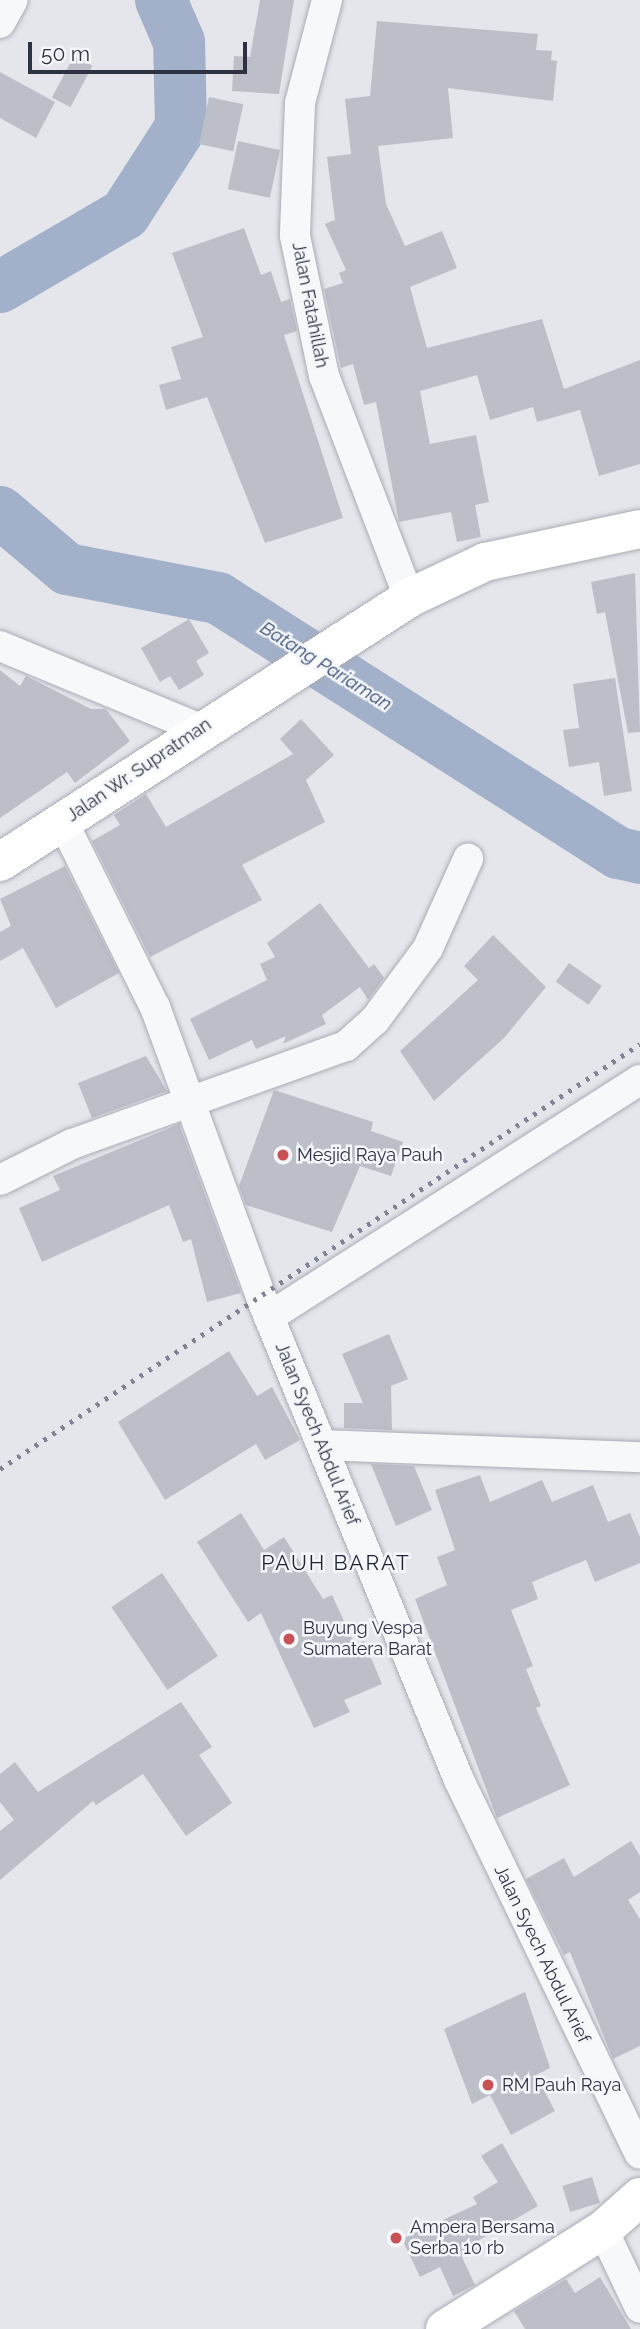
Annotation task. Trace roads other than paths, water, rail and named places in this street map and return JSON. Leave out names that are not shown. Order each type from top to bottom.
[{"type":"main road","name":"Jalan Wr. Supratman","points":[[0,862],[64,822],[198,728],[408,598],[485,562],[640,528]]},
{"type":"main road","points":[[445,2329],[603,2230],[640,2197]]},
{"type":"street","points":[[0,23],[13,0]]},
{"type":"street","name":"Jalan Fatahillah","points":[[327,0],[300,103],[296,236],[324,376],[408,598]]},
{"type":"street","points":[[0,646],[198,728]]},
{"type":"street","name":"Jalan Syech Abdul Arief","points":[[64,822],[149,995],[193,1105],[269,1317],[458,1780],[640,2154]]},
{"type":"street","points":[[0,1180],[72,1144],[193,1105],[358,1037],[428,948],[468,859]]},
{"type":"street","points":[[269,1317],[640,1080]]},
{"type":"street","points":[[323,1445],[640,1457]]},
{"type":"street","points":[[603,2230],[640,2308]]},
{"type":"waterway","name":"Batang Pariaman","points":[[0,287],[125,214],[181,127],[179,42],[161,0]]},
{"type":"waterway","name":"Batang Pariaman","points":[[0,512],[67,569],[218,598],[619,853],[640,858]]},
{"type":"railway","points":[[0,1469],[640,1044]]},
{"type":"place","name":"Mesjid Raya Pauh","points":[[283,1155]]},
{"type":"place","name":"Buyung Vespa Sumatera Barat","points":[[289,1639]]},
{"type":"place","name":"RM Pauh Raya","points":[[488,2085]]},
{"type":"place","name":"Ampera Bersama Serba 10 rb","points":[[396,2238]]},
{"type":"district","name":"PAUH BARAT","points":[[336,1563]]}]
